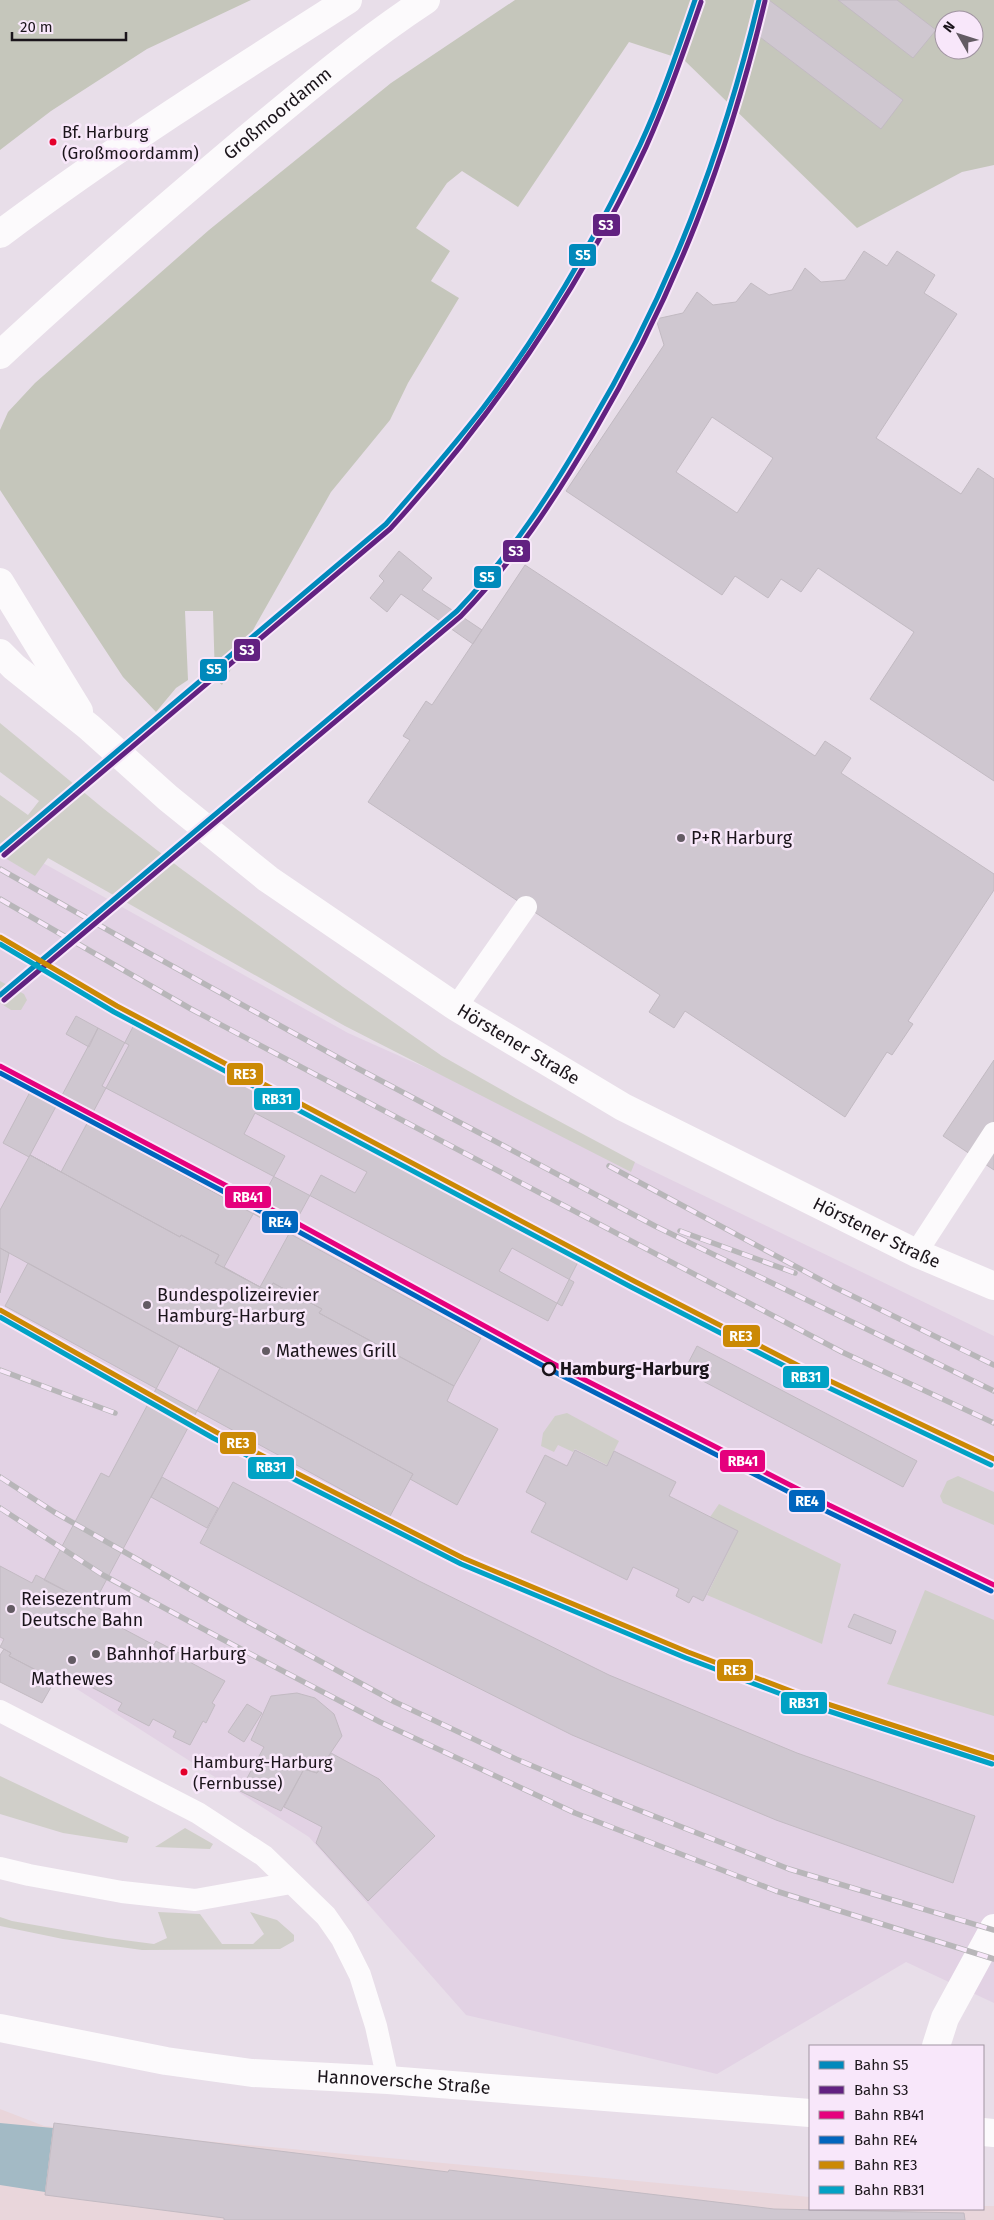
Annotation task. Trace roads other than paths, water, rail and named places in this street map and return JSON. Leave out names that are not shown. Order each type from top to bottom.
[{"type":"main road","points":[[0,234],[42,202],[181,106],[348,0]]},
{"type":"main road","name":"Großmoordamm","points":[[0,355],[129,237],[366,43],[426,0]]},
{"type":"main road","name":"Hörstener Straße","points":[[0,582],[89,727]]},
{"type":"main road","name":"Hörstener Straße","points":[[0,653],[14,667],[89,727],[168,798],[268,878],[456,1007],[623,1107],[916,1253],[994,1286]]},
{"type":"main road","points":[[936,2045],[945,2018],[994,1928]]},
{"type":"main road","name":"Hannoversche Straße","points":[[0,2028],[166,2061],[252,2073],[388,2080],[809,2113]]},
{"type":"lane","points":[[456,1007],[526,907]]},
{"type":"lane","points":[[916,1253],[994,1133]]},
{"type":"lane","points":[[0,1711],[198,1813],[264,1856],[326,1916],[342,1939],[357,1968],[376,2026],[388,2080]]},
{"type":"lane","points":[[0,1868],[122,1892],[194,1900],[291,1882]]},
{"type":"water","points":[[0,2123],[53,2128],[45,2192],[0,2185]]},
{"type":"railway","points":[[0,869],[355,1067],[655,1226],[994,1391]]},
{"type":"railway","points":[[0,899],[191,1009],[842,1352],[994,1423]]},
{"type":"railway","points":[[609,1166],[834,1287],[994,1365]]},
{"type":"railway","points":[[680,1231],[795,1273]]},
{"type":"railway","points":[[0,1370],[115,1413]]},
{"type":"railway","points":[[0,1477],[54,1512],[239,1617],[395,1702],[516,1759],[613,1800],[789,1869],[994,1930]]},
{"type":"railway","points":[[0,1508],[103,1575],[222,1639],[380,1722],[575,1813],[776,1891],[994,1959]]},
{"type":"rail line","name":"S5","points":[[0,850],[386,524],[459,438],[528,346],[606,214],[640,145],[655,109],[695,0]]},
{"type":"rail line","name":"S5","points":[[0,995],[457,611],[477,589],[529,523],[559,477],[618,376],[645,325],[669,273],[710,167],[728,113],[759,0]]},
{"type":"rail line","name":"S3","points":[[4,1000],[461,616],[516,551],[549,505],[594,432],[650,328],[674,276],[716,170],[734,115],[765,1]]},
{"type":"rail line","name":"S3","points":[[4,855],[390,529],[465,441],[533,348],[593,250],[621,199],[661,111],[701,2]]},
{"type":"rail line","name":"RE3","points":[[0,937],[117,1006],[634,1281],[807,1370],[994,1459]]},
{"type":"rail line","name":"RB31","points":[[0,944],[114,1012],[631,1287],[804,1376],[991,1465]]},
{"type":"rail line","name":"RB41","points":[[0,1066],[293,1221],[552,1363],[829,1505],[994,1585]]},
{"type":"rail line","name":"RE4","points":[[0,1073],[290,1227],[549,1369],[826,1511],[991,1591]]},
{"type":"rail line","name":"RE3","points":[[0,1310],[216,1432],[463,1558],[688,1652],[812,1699],[994,1758]]},
{"type":"rail line","name":"RB31","points":[[0,1317],[213,1438],[461,1564],[686,1658],[810,1705],[992,1764]]},
{"type":"place","name":"Bf. Harburg (Großmoordamm)","points":[[53,142]]},
{"type":"place","name":"P+R Harburg","points":[[681,838]]},
{"type":"place","name":"Bundespolizeirevier Hamburg-Harburg","points":[[147,1305]]},
{"type":"place","name":"Mathewes Grill","points":[[266,1351]]},
{"type":"place","name":"Hamburg-Harburg","points":[[549,1369]]},
{"type":"place","name":"Reisezentrum Deutsche Bahn","points":[[11,1609]]},
{"type":"place","name":"Bahnhof Harburg","points":[[96,1654]]},
{"type":"place","name":"Mathewes","points":[[72,1660]]},
{"type":"place","name":"Hamburg-Harburg (Fernbusse)","points":[[184,1772]]}]
